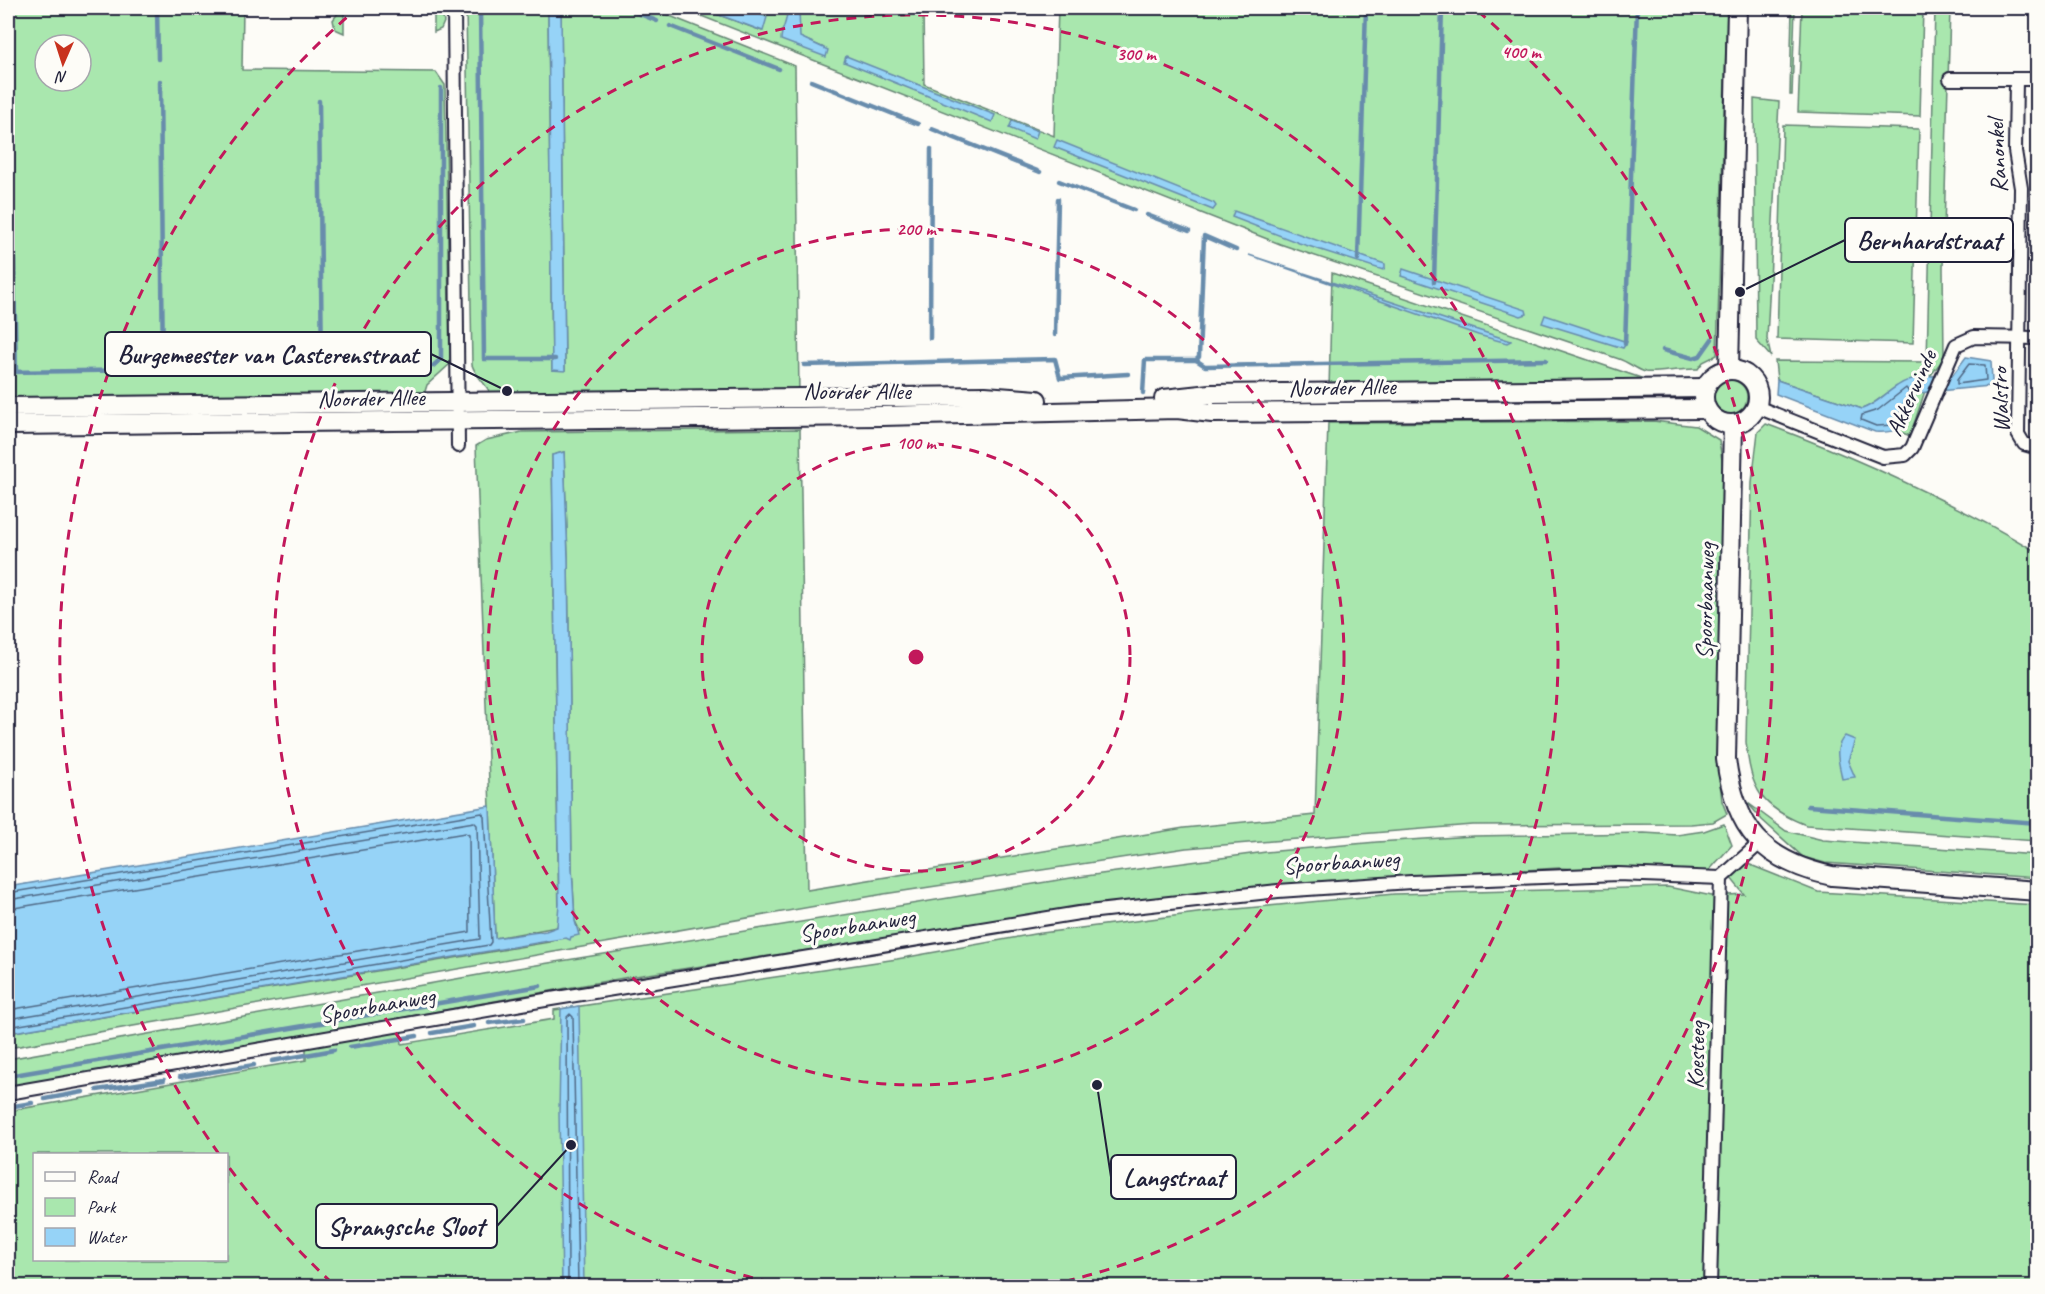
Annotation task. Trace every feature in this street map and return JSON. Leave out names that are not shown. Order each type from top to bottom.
[{"type":"street","points":[[454,8],[458,446]]},
{"type":"street","points":[[1728,370],[1737,8]]},
{"type":"street","points":[[1950,79],[2037,79]]},
{"type":"street","name":"Ranonkel","points":[[2016,79],[2015,151],[2021,188],[2020,338]]},
{"type":"street","name":"Akkerwinde","points":[[1757,407],[1883,457],[1905,455],[1912,448],[1952,352],[1963,340],[1974,337],[2037,338]]},
{"type":"street","name":"Walstro","points":[[2020,338],[2018,434],[2024,444],[2030,448],[2037,448]]},
{"type":"street","points":[[1728,370],[1745,373],[1752,378],[1759,393],[1757,407],[1745,421],[1733,424],[1714,418],[1706,409],[1705,388],[1714,376],[1728,370]]},
{"type":"street","name":"Noorder Allee","points":[[8,425],[458,421],[856,407],[985,396],[1025,400],[1142,399],[1210,394],[1705,388]]},
{"type":"street","name":"Noorder Allee","points":[[8,407],[458,402],[1177,409],[1212,412],[1706,409]]},
{"type":"street","name":"Spoorbaanweg","points":[[1733,424],[1726,759],[1730,793],[1739,813],[1761,842],[1783,861],[1806,871],[1832,876],[2037,891]]},
{"type":"street","points":[[1721,878],[1761,842]]},
{"type":"street","name":"Spoorbaanweg","points":[[8,1093],[551,999],[1079,914],[1278,891],[1411,882],[1618,874],[1721,878]]},
{"type":"street","name":"Koesteeg","points":[[1710,1287],[1721,878]]},
{"type":"green space","points":[[8,8],[243,8],[242,70],[436,72],[445,85],[450,364],[427,385],[423,398],[14,403]]},
{"type":"green space","points":[[466,8],[548,8],[552,370],[565,370],[561,8],[650,8],[795,66],[799,395],[492,396],[472,365]]},
{"type":"green space","points":[[681,8],[700,8],[762,31],[766,17],[742,8],[787,8],[787,25],[781,32],[824,48],[799,37],[799,8],[923,8],[924,84],[1054,136],[1058,8],[1727,8],[1717,355],[1703,362],[1698,369],[1645,372],[1619,359],[1280,244]]},
{"type":"green space","points":[[1792,8],[1795,8],[1792,95],[1790,95]]},
{"type":"green space","points":[[1802,8],[1923,8],[1920,116],[1798,112]]},
{"type":"green space","points":[[1935,8],[1950,8],[1943,268],[1944,358],[1931,375],[1891,390],[1862,409],[1777,380],[1775,361],[1927,362]]},
{"type":"green space","points":[[434,11],[442,14],[444,22],[441,29],[434,32]]},
{"type":"green space","points":[[344,12],[344,33],[335,29],[333,20],[338,13]]},
{"type":"green space","points":[[1754,99],[1779,102],[1767,339],[1771,357],[1756,340]]},
{"type":"green space","points":[[1783,125],[1919,129],[1913,343],[1777,339]]},
{"type":"green space","points":[[1332,273],[1644,379],[1653,385],[1329,389]]},
{"type":"green space","points":[[1730,380],[1742,385],[1747,397],[1742,409],[1730,414],[1718,409],[1713,397],[1718,385]]},
{"type":"green space","points":[[1925,391],[1910,436],[1898,431],[1914,395]]},
{"type":"green space","points":[[1688,393],[1687,403],[1554,405],[1554,395]]},
{"type":"green space","points":[[1543,395],[1542,405],[1291,407],[1291,398]]},
{"type":"green space","points":[[1653,421],[1696,426],[1719,440],[1723,467],[1719,773],[1722,801],[1727,814],[1713,822],[1472,825],[1186,848],[884,894],[8,1048],[8,1033],[549,942],[580,931],[575,921],[572,868],[568,557],[564,452],[552,455],[559,920],[557,927],[495,938],[476,446],[486,440],[522,432],[800,429],[807,890],[1184,828],[1315,815],[1328,423]]},
{"type":"green space","points":[[1766,424],[1904,482],[1972,515],[2037,552],[2037,841],[1806,825],[1778,811],[1761,795],[1751,773],[1746,742],[1752,482],[1758,432]]},
{"type":"green space","points":[[1748,803],[1786,831],[1823,840],[2037,855],[2037,878],[1825,863],[1803,857],[1762,820]]},
{"type":"green space","points":[[1724,824],[1732,845],[1705,875],[1559,868],[1398,878],[1046,914],[629,977],[8,1088],[8,1059],[512,969],[1071,878],[1266,852],[1377,842],[1473,836],[1644,833],[1677,835],[1704,831]]},
{"type":"green space","points":[[1748,864],[1818,892],[2037,905],[2037,1286],[8,1286],[8,1111],[306,1060],[306,1048],[401,1030],[402,1044],[554,1019],[554,1010],[897,959],[1034,934],[1205,912],[1394,894],[1668,887],[1712,896],[1744,894],[1730,877],[1736,868]]},
{"type":"water","points":[[548,8],[561,8],[565,371],[552,370]]},
{"type":"water","points":[[700,8],[742,8],[767,17],[763,31]]},
{"type":"water","points":[[787,8],[799,8],[800,37],[828,50],[826,57],[781,40]]},
{"type":"water","points":[[846,56],[995,115],[992,122],[844,62]]},
{"type":"water","points":[[1012,121],[1038,131],[1035,139],[1009,128]]},
{"type":"water","points":[[1057,140],[1214,203],[1216,206],[1213,210],[1054,147]]},
{"type":"water","points":[[1234,211],[1385,264],[1385,268],[1383,270],[1299,243],[1232,217]]},
{"type":"water","points":[[1249,255],[1511,341],[1507,343],[1478,335]]},
{"type":"water","points":[[1403,269],[1526,310],[1527,314],[1521,316],[1401,276]]},
{"type":"water","points":[[1545,315],[1627,342],[1623,348],[1542,323]]},
{"type":"water","points":[[1966,357],[1991,361],[1990,386],[1918,393],[1908,407],[1901,426],[1888,432],[1875,432],[1776,394],[1777,380],[1862,409],[1903,382],[1930,376],[1952,376]]},
{"type":"water","points":[[564,452],[568,557],[572,868],[575,921],[579,935],[571,937],[570,940],[566,938],[8,1033],[8,887],[490,806],[495,938],[546,931],[557,927],[559,904],[552,455]]},
{"type":"water","points":[[1845,736],[1855,740],[1848,761],[1855,777],[1842,779],[1838,751]]},
{"type":"water","points":[[579,1006],[584,1286],[562,1286],[559,1112],[561,1009]]},
{"type":"waterway","points":[[9,8],[16,372]]},
{"type":"waterway","points":[[157,8],[158,59]]},
{"type":"waterway","points":[[480,8],[484,359],[555,359]]},
{"type":"waterway","points":[[625,8],[657,21]]},
{"type":"waterway","points":[[1358,259],[1366,8]]},
{"type":"waterway","points":[[1434,282],[1442,8]]},
{"type":"waterway","points":[[1625,344],[1637,8]]},
{"type":"waterway","points":[[670,26],[779,69]]},
{"type":"waterway","points":[[160,81],[163,370]]},
{"type":"waterway","points":[[811,81],[918,124]]},
{"type":"waterway","points":[[8,372],[433,366],[441,359],[441,88]]},
{"type":"waterway","points":[[319,101],[322,368]]},
{"type":"waterway","points":[[932,129],[1040,172]]},
{"type":"waterway","points":[[930,338],[931,149]]},
{"type":"waterway","points":[[1059,181],[1134,210]]},
{"type":"waterway","points":[[1055,335],[1058,199]]},
{"type":"waterway","points":[[1147,215],[1189,231]]},
{"type":"waterway","points":[[1143,393],[1145,360],[1196,360],[1199,357],[1204,236],[1236,250]]},
{"type":"waterway","points":[[1663,350],[1693,358],[1700,356],[1712,339]]},
{"type":"waterway","points":[[804,365],[1055,359],[1060,378],[1128,374]]},
{"type":"waterway","points":[[1196,360],[1205,366],[1546,360]]},
{"type":"waterway","points":[[1808,806],[2038,823]]},
{"type":"waterway","points":[[8,1076],[540,986]]},
{"type":"waterway","points":[[489,1023],[524,1019]]},
{"type":"waterway","points":[[432,1033],[474,1026]]},
{"type":"waterway","points":[[350,1047],[417,1036]]},
{"type":"waterway","points":[[272,1061],[334,1050]]},
{"type":"waterway","points":[[180,1077],[254,1065]]},
{"type":"waterway","points":[[97,1090],[164,1080]]},
{"type":"waterway","points":[[45,1099],[83,1092]]},
{"type":"waterway","points":[[8,1107],[32,1103]]},
{"type":"place","name":"Bernhardstraat","points":[[1740,292]]},
{"type":"place","name":"Burgemeester van Casterenstraat","points":[[507,391]]},
{"type":"place","name":"Langstraat","points":[[1097,1085]]},
{"type":"place","name":"Sprangsche Sloot","points":[[571,1145]]}]
